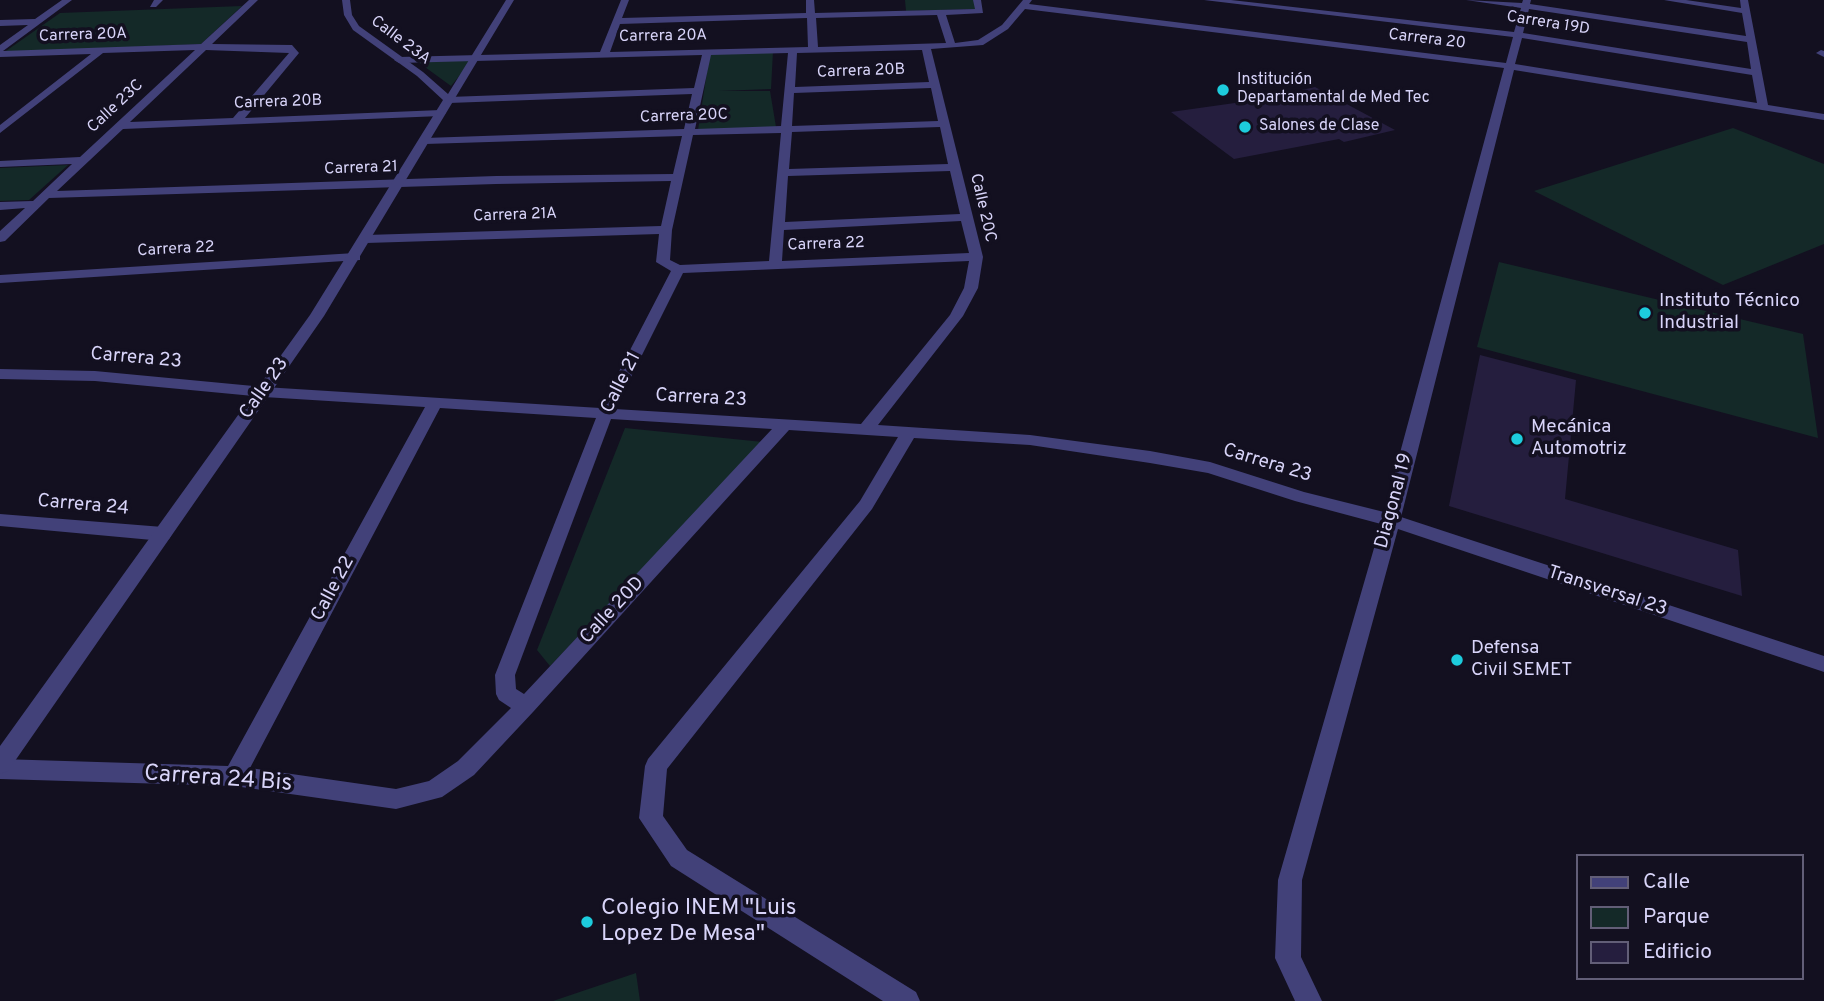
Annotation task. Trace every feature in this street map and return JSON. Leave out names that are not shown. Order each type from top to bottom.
[{"type":"street","points":[[0,52],[68,0]]},
{"type":"street","name":"Calle 23C","points":[[0,238],[254,0]]},
{"type":"street","name":"Calle 23A","points":[[346,0],[348,15],[356,28],[449,100]]},
{"type":"street","name":"Calle 23","points":[[0,766],[355,257],[510,0]]},
{"type":"street","points":[[604,54],[625,0]]},
{"type":"street","points":[[810,0],[813,49]]},
{"type":"street","points":[[902,0],[904,13]]},
{"type":"street","points":[[617,21],[980,10],[977,0]]},
{"type":"street","name":"Carrera 19D","points":[[1208,0],[1238,14],[1518,35],[1757,74]]},
{"type":"street","points":[[1470,0],[1527,3],[1751,40]]},
{"type":"street","points":[[1668,0],[1746,12]]},
{"type":"street","points":[[1744,0],[1763,108]]},
{"type":"street","name":"Carrera 20A","points":[[399,60],[951,46],[980,43],[994,35],[1026,3]]},
{"type":"street","name":"Carrera 20","points":[[1026,3],[1238,14],[1510,66],[1824,117]]},
{"type":"street","name":"Diagonal 19","points":[[1309,1001],[1289,958],[1290,880],[1391,520],[1527,3]]},
{"type":"street","points":[[941,12],[951,46]]},
{"type":"street","points":[[0,23],[37,22]]},
{"type":"street","name":"Carrera 20A","points":[[0,52],[205,47],[292,48],[294,53],[237,120]]},
{"type":"street","name":"Calle 20C","points":[[867,428],[956,316],[971,288],[976,257],[926,47]]},
{"type":"street","points":[[775,264],[793,50]]},
{"type":"street","points":[[0,130],[100,51]]},
{"type":"street","points":[[678,269],[663,262],[666,230],[707,52]]},
{"type":"street","name":"Carrera 20B","points":[[789,90],[935,85]]},
{"type":"street","points":[[449,100],[699,91]]},
{"type":"street","name":"Carrera 20B","points":[[117,126],[441,113]]},
{"type":"street","name":"Carrera 20C","points":[[425,141],[945,124]]},
{"type":"street","points":[[0,164],[81,160]]},
{"type":"street","points":[[784,173],[955,167]]},
{"type":"street","name":"Carrera 21","points":[[40,200],[399,183],[678,177]]},
{"type":"street","points":[[0,206],[40,200]]},
{"type":"street","points":[[780,226],[967,217]]},
{"type":"street","name":"Carrera 21A","points":[[366,239],[666,230]]},
{"type":"street","name":"Carrera 22","points":[[0,279],[355,257]]},
{"type":"street","name":"Carrera 22","points":[[678,269],[976,257]]},
{"type":"street","name":"Calle 21","points":[[526,706],[506,694],[505,675],[606,414],[678,269]]},
{"type":"street","name":"Carrera 23","points":[[0,374],[94,376],[435,403],[1030,440],[1186,463],[1391,520]]},
{"type":"street","name":"Calle 22","points":[[234,776],[435,403]]},
{"type":"street","name":"Calle 20D","points":[[435,790],[466,768],[526,706],[785,425]]},
{"type":"street","points":[[907,1001],[678,858],[651,818],[656,766],[866,505],[909,432]]},
{"type":"street","name":"Carrera 24","points":[[0,520],[163,534]]},
{"type":"street","name":"Transversal 23","points":[[1391,520],[1824,664]]},
{"type":"street","name":"Carrera 24 Bis","points":[[0,766],[234,776],[396,799],[435,790]]},
{"type":"green space","points":[[905,0],[974,0],[976,9],[906,11]]},
{"type":"green space","points":[[242,6],[201,44],[3,53],[60,13]]},
{"type":"green space","points":[[773,51],[771,89],[719,91],[770,91],[776,127],[698,130],[710,53]]},
{"type":"green space","points":[[472,60],[451,86],[418,62]]},
{"type":"green space","points":[[1733,128],[1824,164],[1824,244],[1723,285],[1534,191]]},
{"type":"green space","points":[[68,165],[29,200],[0,201],[0,168]]},
{"type":"green space","points":[[1499,262],[1803,334],[1818,438],[1477,347]]},
{"type":"green space","points":[[625,428],[763,442],[550,666],[537,650]]},
{"type":"green space","points":[[636,973],[640,1001],[553,1001]]},
{"type":"building","points":[[1315,87],[1395,130],[1344,142],[1339,139],[1234,159],[1171,112],[1256,100]]},
{"type":"building","name":"Mecánica Automotriz","points":[[1480,355],[1576,380],[1565,499],[1738,550],[1742,596],[1449,506]]},
{"type":"place","name":"Institución Departamental de Med Tec","points":[[1223,90]]},
{"type":"place","name":"Salones de Clase","points":[[1245,127]]},
{"type":"place","name":"Instituto Técnico Industrial","points":[[1645,313]]},
{"type":"place","name":"Mecánica Automotriz","points":[[1517,439]]},
{"type":"place","name":"Defensa Civil SEMET","points":[[1457,660]]},
{"type":"place","name":"Colegio INEM \"Luis Lopez De Mesa\"","points":[[587,922]]}]
